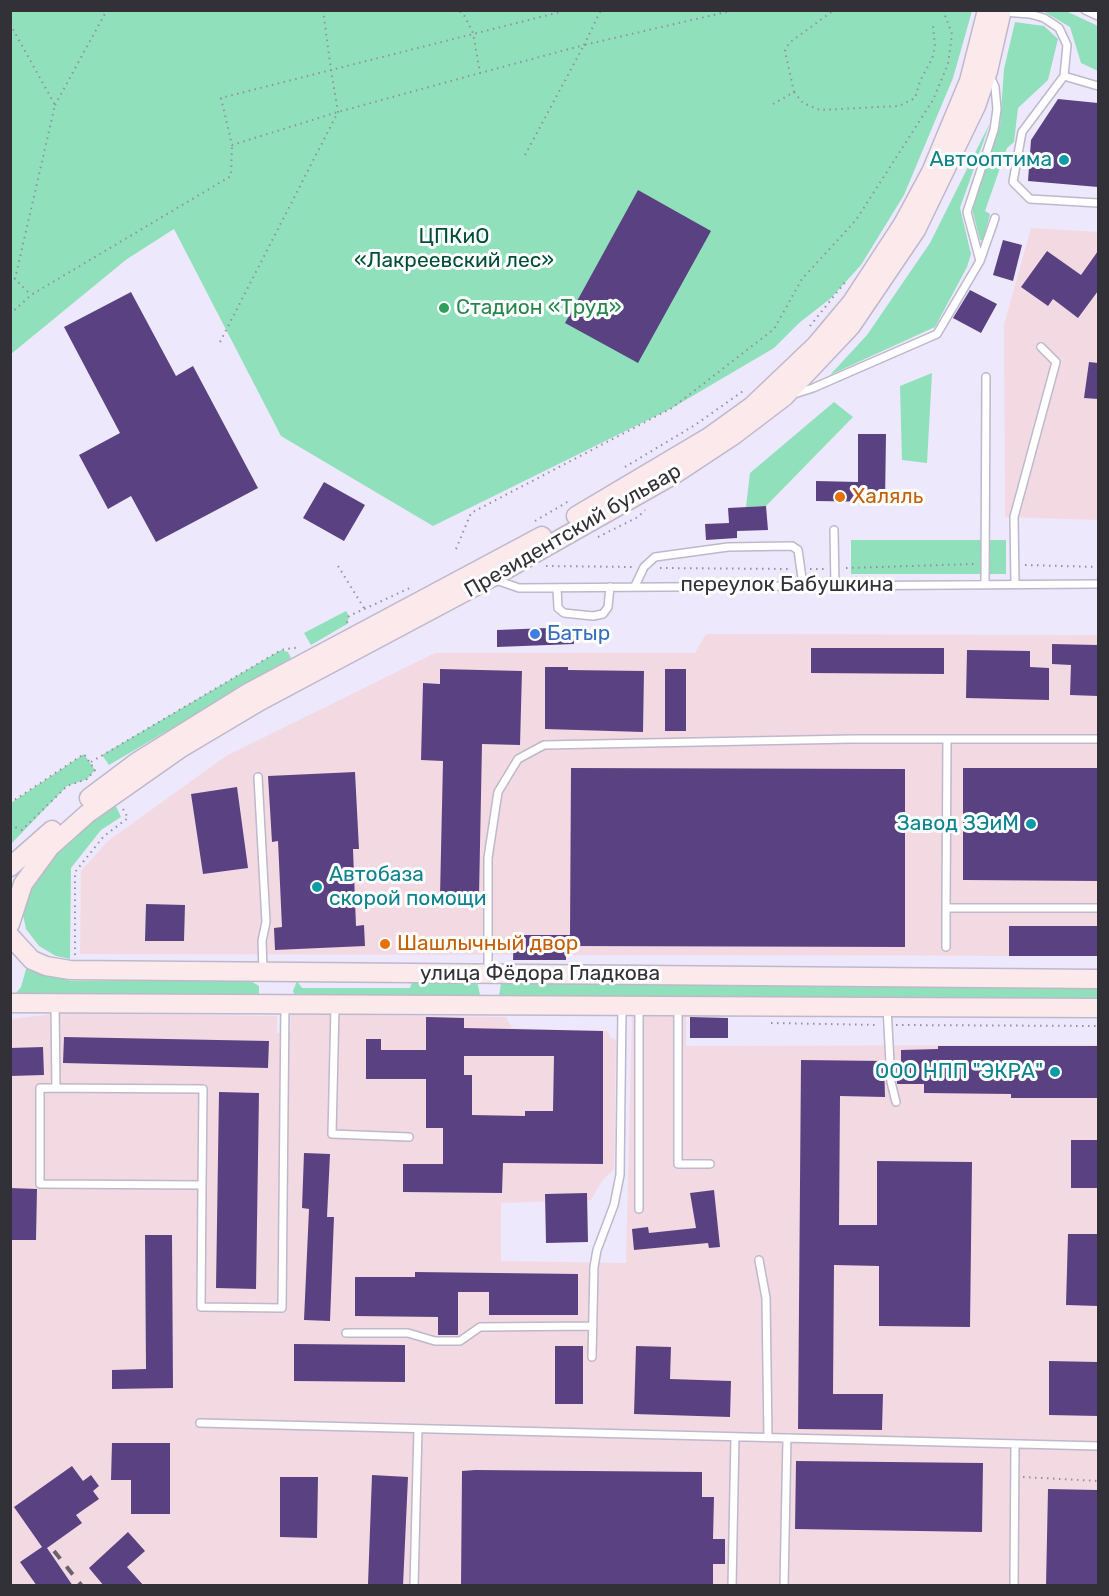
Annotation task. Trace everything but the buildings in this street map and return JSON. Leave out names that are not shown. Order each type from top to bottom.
[{"type":"main road","name":"Президентский бульвар","points":[[10,867],[107,784],[178,735],[248,693],[486,573],[675,474],[734,435],[784,397],[851,326],[916,230],[976,106],[988,71],[997,11]]},
{"type":"main road","name":"Президентский бульвар","points":[[10,924],[16,900],[34,866],[50,847],[96,807],[181,748],[486,573],[709,437],[752,406],[816,345],[852,302],[882,257],[931,172],[997,11]]},
{"type":"main road","name":"улица Фёдора Гладкова","points":[[10,937],[32,960],[46,966],[70,970],[1090,979],[1090,1008],[56,1002],[10,1004]]},
{"type":"main road","points":[[10,937],[10,957]]},
{"type":"main road","points":[[267,972],[279,1004]]},
{"type":"main road","points":[[488,974],[488,1005]]},
{"type":"lane","points":[[1085,10],[1098,16]]},
{"type":"lane","points":[[997,11],[1031,12],[1044,18],[1065,35],[1067,45],[1064,76],[1022,132],[1013,182],[1030,199],[1098,203]]},
{"type":"lane","points":[[980,261],[968,212],[994,130],[997,109],[995,87],[988,71]]},
{"type":"lane","points":[[1064,76],[1098,86]]},
{"type":"lane","points":[[784,397],[813,388],[937,334],[980,261],[995,218]]},
{"type":"lane","points":[[1016,585],[1014,517],[1056,362],[1041,347]]},
{"type":"lane","points":[[985,585],[986,377]]},
{"type":"lane","points":[[834,530],[835,585]]},
{"type":"lane","points":[[635,586],[644,567],[655,557],[707,550],[792,546],[798,550],[803,585]]},
{"type":"lane","name":"переулок Бабушкина","points":[[486,573],[519,588],[1098,584]]},
{"type":"lane","points":[[556,588],[558,608],[564,613],[593,616],[603,614],[608,607],[610,587]]},
{"type":"lane","points":[[946,739],[946,947]]},
{"type":"lane","points":[[488,974],[488,858],[498,792],[518,759],[544,745],[1098,739]]},
{"type":"lane","points":[[258,777],[266,922],[262,941],[267,972]]},
{"type":"lane","points":[[946,908],[1098,908]]},
{"type":"lane","points":[[56,1002],[56,1088]]},
{"type":"lane","points":[[202,1185],[40,1184],[40,1088],[203,1089],[201,1306],[282,1308],[279,1004]]},
{"type":"lane","points":[[335,1004],[332,1134],[409,1137]]},
{"type":"lane","points":[[631,1006],[639,1209]]},
{"type":"lane","points":[[592,1357],[594,1267],[597,1250],[614,1205],[620,1175],[631,1006]]},
{"type":"lane","points":[[678,1006],[678,1164],[710,1164]]},
{"type":"lane","points":[[887,1007],[891,1082],[896,1102]]},
{"type":"lane","points":[[759,1260],[765,1298],[768,1437]]},
{"type":"lane","points":[[346,1333],[408,1334],[435,1341],[460,1341],[480,1327],[592,1326]]},
{"type":"lane","points":[[200,1423],[1098,1446]]},
{"type":"lane","points":[[414,1586],[418,1429]]},
{"type":"lane","points":[[732,1586],[735,1437]]},
{"type":"lane","points":[[784,1586],[787,1438]]},
{"type":"lane","points":[[1014,1586],[1015,1444]]},
{"type":"path","points":[[15,279],[55,105],[107,10]]},
{"type":"path","points":[[220,342],[338,112],[323,10]]},
{"type":"path","points":[[454,10],[464,13],[473,33],[480,73]]},
{"type":"path","points":[[10,314],[31,295],[231,176],[232,145],[221,98],[568,10]]},
{"type":"path","points":[[525,155],[584,45],[600,10]]},
{"type":"path","points":[[232,145],[338,112],[584,45],[735,10]]},
{"type":"path","points":[[834,10],[789,43],[785,51],[794,92],[802,103],[820,110],[899,106],[915,98],[935,47],[933,25]]},
{"type":"path","points":[[456,549],[471,513],[672,408],[774,329],[802,279],[856,220],[933,100],[948,64],[952,34],[942,10]]},
{"type":"path","points":[[10,24],[55,105]]},
{"type":"path","points":[[773,104],[794,92]]},
{"type":"path","points":[[807,329],[853,273]]},
{"type":"path","points":[[10,275],[31,295]]},
{"type":"path","points":[[623,468],[695,426],[748,387]]},
{"type":"path","points":[[531,524],[572,499]]},
{"type":"path","points":[[543,561],[547,567],[800,569],[985,564]]},
{"type":"path","points":[[1015,565],[1098,567]]},
{"type":"path","points":[[338,566],[364,608]]},
{"type":"path","points":[[91,762],[281,650],[303,646]]},
{"type":"path","points":[[10,803],[84,753],[95,770],[87,779],[67,786],[22,830],[10,825]]},
{"type":"path","points":[[75,959],[75,872],[104,836],[128,818]]},
{"type":"path","points":[[1023,1477],[1098,1481]]},
{"type":"shaded area","points":[[1031,228],[1098,232],[1098,520],[1005,517],[1004,325]]},
{"type":"shaded area","points":[[706,634],[1098,635],[1098,956],[80,954],[81,871],[108,841],[226,756],[435,653],[695,653]]},
{"type":"shaded area","points":[[686,1012],[686,1046],[1098,1045],[1098,1585],[11,1585],[10,1019],[63,1013],[277,1016],[277,1033],[290,1033],[291,1014],[506,1017],[512,1028],[608,1031],[610,1037],[616,1040],[614,1169],[602,1181],[591,1200],[501,1203],[501,1261],[626,1263],[632,1013]]},
{"type":"green space","name":"ЦПКиО «Лакреевский лес»","points":[[11,11],[972,11],[953,78],[904,195],[861,265],[831,298],[799,323],[774,348],[672,408],[433,526],[281,436],[174,229],[127,259],[11,354]]},
{"type":"green space","points":[[1043,11],[1066,11],[1098,26],[1098,71],[1081,63],[1070,27]]},
{"type":"green space","points":[[1015,22],[1044,26],[1058,39],[1048,80],[1018,108],[1014,142],[1007,148],[985,211],[990,214],[983,241],[980,240],[972,209],[1000,125],[1004,69]]},
{"type":"green space","points":[[990,123],[960,208],[971,254],[967,267],[935,327],[830,375],[867,335],[930,243]]},
{"type":"green space","points":[[932,373],[927,463],[902,460],[900,386]]},
{"type":"green space","points":[[834,402],[853,417],[766,506],[746,507],[750,473]]},
{"type":"green space","points":[[851,540],[1006,540],[1006,574],[851,574]]},
{"type":"green space","points":[[346,611],[349,616],[347,624],[311,645],[304,633]]},
{"type":"green space","points":[[281,650],[288,652],[291,658],[109,765],[102,755]]},
{"type":"green space","points":[[84,754],[95,770],[87,779],[67,786],[11,844],[11,803]]},
{"type":"green space","points":[[114,802],[121,817],[101,830],[71,868],[70,959],[56,956],[39,946],[26,929],[23,915],[25,900],[41,864]]},
{"type":"green space","points":[[28,962],[43,973],[71,981],[249,980],[259,986],[259,994],[257,998],[11,999],[21,987]]},
{"type":"green space","points":[[413,979],[477,981],[480,995],[477,999],[295,997],[293,991],[297,981],[302,988],[410,988]]},
{"type":"green space","points":[[509,980],[1098,985],[1098,1004],[499,996],[501,983]]},
{"type":"railway","points":[[54,1551],[82,1586]]},
{"type":"place","name":"Автооптима","points":[[1064,160]]},
{"type":"place","name":"Стадион «Труд»","points":[[444,308]]},
{"type":"place","name":"Халяль","points":[[840,497]]},
{"type":"place","name":"Батыр","points":[[535,634]]},
{"type":"place","name":"Завод ЗЭиМ","points":[[1031,824]]},
{"type":"place","name":"Автобаза скорой помощи","points":[[317,887]]},
{"type":"place","name":"Шашлычный двор","points":[[385,944]]},
{"type":"place","name":"ООО НПП \"ЭКРА\"","points":[[1055,1072]]}]
